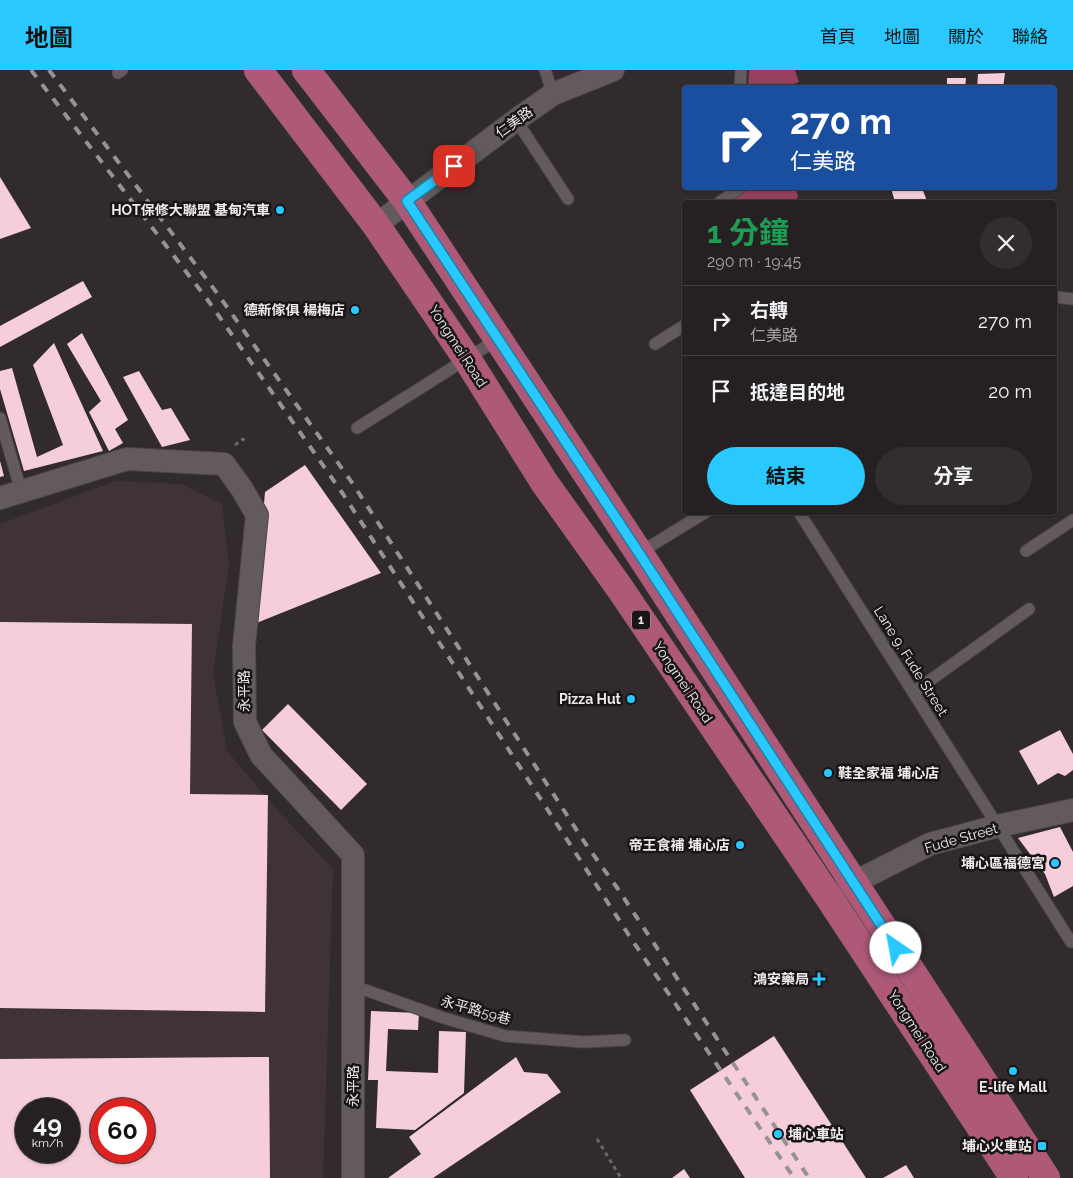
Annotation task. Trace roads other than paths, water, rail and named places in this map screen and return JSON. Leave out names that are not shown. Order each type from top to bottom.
[{"type":"main road","name":"Yongmei Road","points":[[258,70],[376,225],[467,359],[544,482],[619,587],[830,899],[1014,1178]]},
{"type":"main road","name":"Yongmei Road","points":[[306,70],[407,201],[1046,1178]]},
{"type":"street","name":"仁美路","points":[[376,225],[553,94],[613,70]]},
{"type":"street","name":"永平路","points":[[0,498],[127,459],[224,464],[242,489],[257,515],[244,646],[245,722],[261,755],[353,855],[353,1178]]},
{"type":"street","name":"Fude Street","points":[[830,899],[853,883],[930,844],[998,826],[1073,810]]},
{"type":"lane","points":[[545,70],[553,94]]},
{"type":"lane","points":[[740,85],[741,70]]},
{"type":"lane","points":[[516,120],[568,199]]},
{"type":"lane","points":[[723,200],[737,190]]},
{"type":"lane","points":[[1057,297],[1073,299]]},
{"type":"lane","points":[[655,344],[682,327]]},
{"type":"lane","points":[[357,428],[498,339]]},
{"type":"lane","points":[[0,418],[22,491]]},
{"type":"lane","points":[[639,553],[701,515]]},
{"type":"lane","name":"Lane 9, Fude Street","points":[[801,515],[1071,942]]},
{"type":"lane","points":[[1026,551],[1073,520]]},
{"type":"lane","points":[[914,692],[1029,609]]},
{"type":"lane","name":"永平路59巷","points":[[354,986],[444,1018],[505,1036],[584,1042],[625,1040]]},
{"type":"railway","points":[[31,70],[207,299],[343,494],[632,940],[794,1178]]},
{"type":"railway","points":[[49,70],[217,293],[353,484],[585,843],[618,889],[809,1178]]},
{"type":"place","name":"HOT保修大聯盟 基甸汽車","points":[[280,210]]},
{"type":"place","name":"德新傢俱 楊梅店","points":[[355,310]]},
{"type":"place","name":"Pizza Hut","points":[[631,699]]},
{"type":"place","name":"鞋全家福 埔心店","points":[[828,773]]},
{"type":"place","name":"帝王食補 埔心店","points":[[740,845]]},
{"type":"place","name":"埔心區福德宮","points":[[1055,863]]},
{"type":"place","name":"鴻安藥局","points":[[819,979]]},
{"type":"place","name":"E-life Mall","points":[[1013,1071]]},
{"type":"place","name":"埔心車站","points":[[778,1134]]},
{"type":"place","name":"埔心火車站","points":[[1042,1146]]}]
